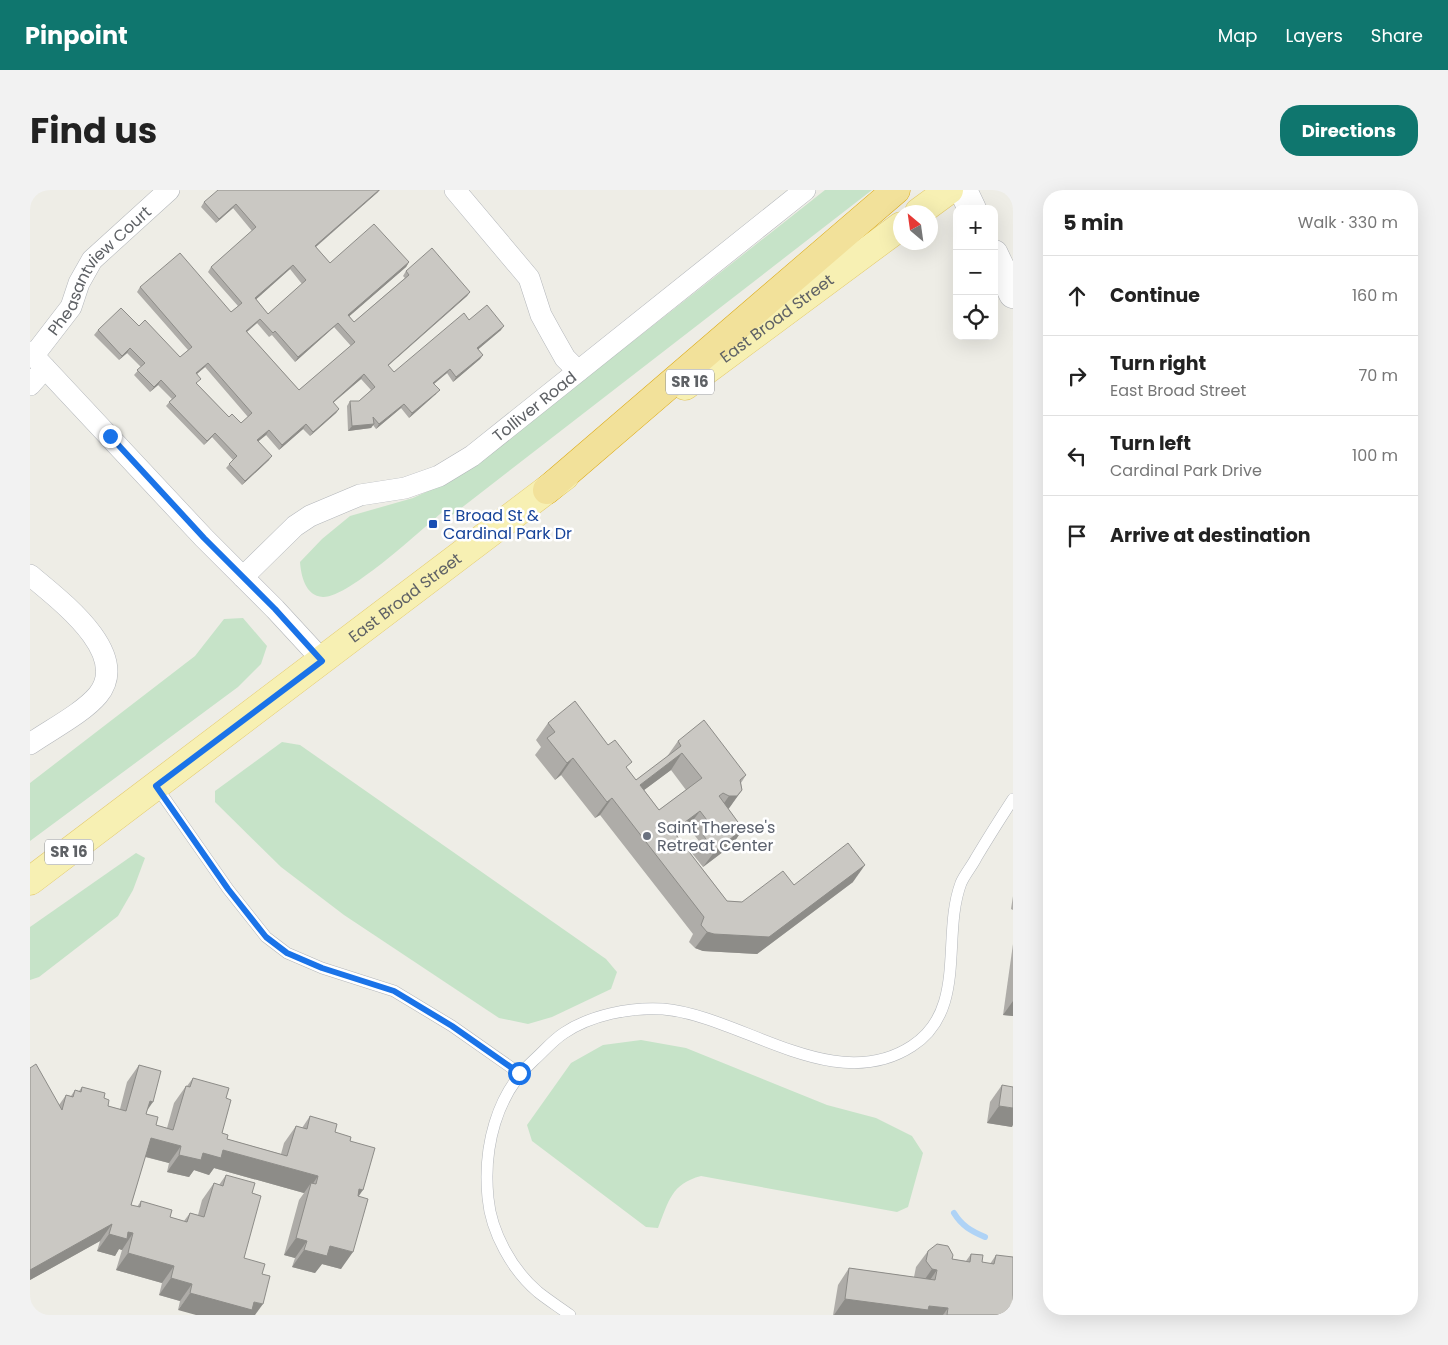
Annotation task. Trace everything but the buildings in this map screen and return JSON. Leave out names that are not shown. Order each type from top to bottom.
[{"type":"highway","points":[[547,490],[896,190]]},
{"type":"main road","points":[[929,205],[949,190]]},
{"type":"main road","name":"East Broad Street","points":[[30,881],[893,231]]},
{"type":"street","name":"Pheasantview Court","points":[[30,385],[36,358],[71,307],[82,277],[92,260],[169,190]]},
{"type":"street","points":[[455,190],[529,278],[548,328],[565,358],[578,371]]},
{"type":"street","name":"Tolliver Road","points":[[243,577],[295,526],[310,516],[360,496],[405,488],[439,476],[472,456],[805,190]]},
{"type":"street","points":[[962,190],[970,205]]},
{"type":"street","points":[[998,262],[1013,294]]},
{"type":"street","points":[[36,358],[322,661]]},
{"type":"street","points":[[30,575],[72,610],[106,658],[107,676],[98,695],[30,744]]},
{"type":"lane","points":[[156,786],[228,889],[266,937],[287,953],[322,968],[394,991],[452,1026],[519,1073]]},
{"type":"lane","points":[[570,1315],[537,1291],[516,1268],[499,1238],[489,1206],[486,1172],[497,1112],[519,1073],[563,1034],[590,1020],[615,1012],[663,1010],[710,1020],[775,1045],[826,1059],[872,1063],[894,1057],[914,1045],[934,1024],[947,998],[952,924],[962,883],[1013,799]]},
{"type":"green space","points":[[825,190],[872,190],[451,516],[446,509],[368,574],[335,594],[323,597],[317,596],[308,589],[301,573],[300,562],[322,539],[350,516],[413,498],[450,481],[641,335]]},
{"type":"green space","points":[[243,618],[267,646],[261,664],[238,687],[30,841],[30,783],[195,656],[224,619]]},
{"type":"green space","points":[[282,742],[300,745],[606,959],[617,972],[611,989],[552,1017],[528,1024],[499,1018],[344,915],[281,867],[215,802],[215,791]]},
{"type":"green space","points":[[136,853],[145,858],[133,890],[118,916],[39,977],[30,980],[30,927]]},
{"type":"green space","points":[[641,1040],[686,1048],[827,1105],[876,1118],[912,1136],[923,1153],[908,1207],[897,1212],[701,1176],[683,1184],[672,1195],[658,1228],[646,1227],[532,1141],[527,1125],[571,1063],[603,1045]]},
{"type":"waterway","points":[[954,1213],[967,1228],[985,1237]]},
{"type":"place","name":"E Broad St & Cardinal Park Dr","points":[[433,524]]},
{"type":"place","name":"Saint Therese's Retreat Center","points":[[647,836]]},
{"type":"route","points":[[110,436],[204,538],[275,609],[322,661],[156,786],[228,889],[266,937],[287,953],[322,968],[394,991],[452,1026],[519,1073]]}]
